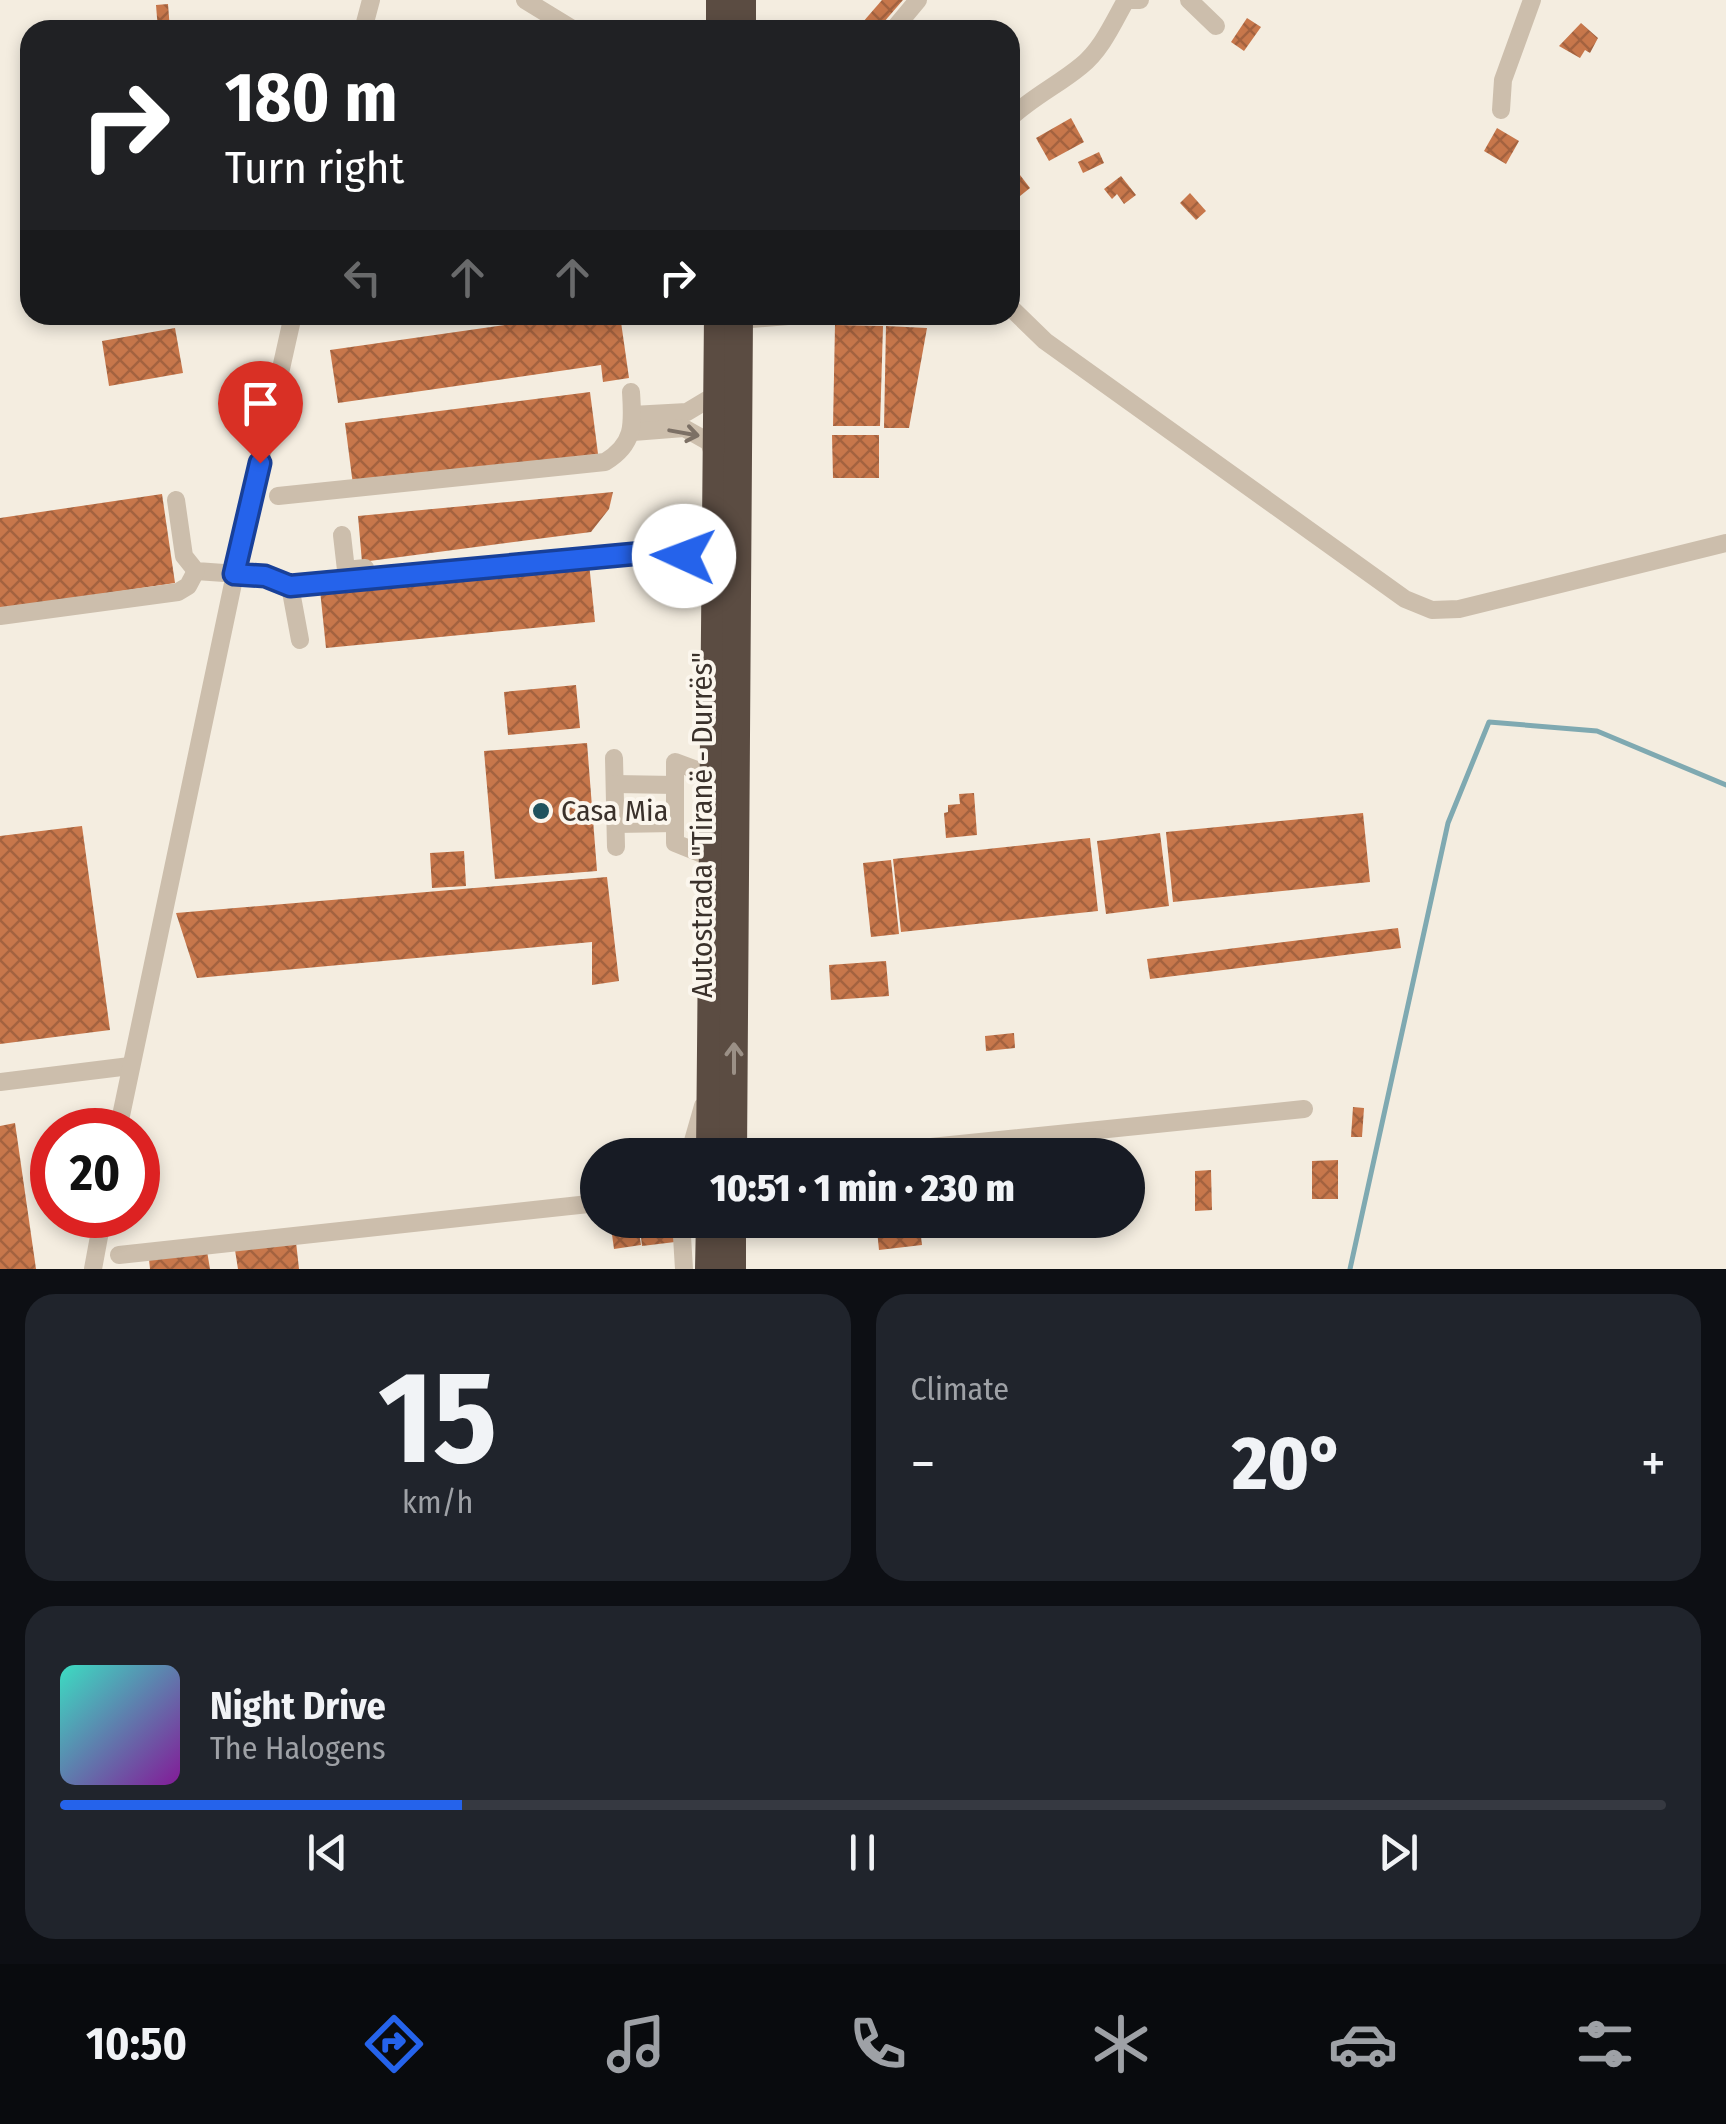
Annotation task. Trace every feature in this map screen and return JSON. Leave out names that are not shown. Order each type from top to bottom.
[{"type":"highway","name":"Autostrada \"Tiranë - Durrës\"","points":[[710,1138],[714,554],[718,401],[731,325]]},
{"type":"highway","name":"Autostrada \"Tiranë - Durrës\"","points":[[732,325],[734,1138]]},
{"type":"highway","points":[[709,1269],[710,1238]]},
{"type":"highway","points":[[732,1238],[732,1269]]},
{"type":"street","points":[[524,0],[557,20]]},
{"type":"street","points":[[901,20],[918,0]]},
{"type":"street","points":[[1020,109],[1082,66],[1099,47],[1126,0],[1140,0]]},
{"type":"street","points":[[1189,0],[1216,26]]},
{"type":"street","points":[[1502,110],[1503,80],[1532,0]]},
{"type":"street","points":[[1020,316],[1045,341],[1405,599],[1432,610],[1459,609],[1726,543]]},
{"type":"street","points":[[122,1108],[234,574],[291,325]]},
{"type":"street","points":[[278,496],[605,462],[626,446],[633,423],[631,392]]},
{"type":"street","points":[[633,423],[687,412],[707,400],[718,401]]},
{"type":"street","points":[[633,423],[697,433],[709,442],[717,464]]},
{"type":"street","points":[[176,500],[184,556],[196,571],[265,576],[290,586],[654,552],[714,554]]},
{"type":"street","points":[[342,535],[346,570],[654,541],[714,554]]},
{"type":"street","points":[[0,616],[178,592],[188,586],[196,571]]},
{"type":"street","points":[[290,586],[300,640]]},
{"type":"street","points":[[614,758],[616,846]]},
{"type":"street","points":[[712,858],[675,843],[674,762],[713,776]]},
{"type":"street","points":[[614,784],[674,785]]},
{"type":"street","points":[[616,824],[675,823]]},
{"type":"street","points":[[0,1082],[130,1066]]},
{"type":"street","points":[[694,1138],[711,1077]]},
{"type":"street","points":[[1023,1138],[1304,1110]]},
{"type":"street","points":[[119,1254],[580,1206]]},
{"type":"street","points":[[93,1269],[99,1238]]},
{"type":"street","points":[[682,1238],[684,1269]]},
{"type":"building","points":[[882,0],[903,0],[886,20],[865,20]]},
{"type":"building","points":[[168,4],[169,20],[157,20],[156,5]]},
{"type":"building","points":[[1247,18],[1261,27],[1244,51],[1231,42]]},
{"type":"building","points":[[1581,23],[1598,38],[1590,53],[1585,50],[1580,58],[1559,46]]},
{"type":"building","points":[[1071,118],[1084,142],[1049,161],[1036,138]]},
{"type":"building","points":[[1497,128],[1519,141],[1506,164],[1484,151]]},
{"type":"building","points":[[1099,152],[1104,163],[1083,173],[1078,162]]},
{"type":"building","points":[[1020,175],[1030,188],[1020,196]]},
{"type":"building","points":[[1121,176],[1136,195],[1124,204],[1117,194],[1112,199],[1104,189]]},
{"type":"building","points":[[1190,193],[1206,211],[1196,220],[1180,203]]},
{"type":"building","points":[[504,325],[621,325],[629,378],[603,382],[601,365],[338,403],[330,350]]},
{"type":"building","points":[[835,325],[883,326],[880,426],[833,426]]},
{"type":"building","points":[[886,326],[927,328],[909,428],[884,428]]},
{"type":"building","points":[[175,328],[183,373],[109,386],[102,341]]},
{"type":"building","points":[[590,392],[598,454],[353,485],[345,423]]},
{"type":"building","points":[[832,435],[879,435],[879,478],[833,478]]},
{"type":"building","points":[[613,492],[609,509],[591,532],[362,562],[358,516]]},
{"type":"building","points":[[162,494],[175,583],[0,609],[0,518]]},
{"type":"building","points":[[589,563],[595,622],[326,648],[320,590]]},
{"type":"building","points":[[576,685],[580,728],[508,735],[504,692]]},
{"type":"building","name":"Casa Mia","points":[[587,743],[597,871],[495,879],[484,751]]},
{"type":"building","points":[[974,793],[977,835],[946,838],[944,813],[948,812],[948,805],[960,804],[959,794]]},
{"type":"building","points":[[1363,813],[1370,882],[1173,902],[1166,832]]},
{"type":"building","points":[[82,826],[110,1030],[0,1044],[0,836]]},
{"type":"building","points":[[1160,833],[1169,906],[1106,914],[1097,841]]},
{"type":"building","points":[[1090,838],[1098,911],[901,932],[893,859]]},
{"type":"building","points":[[464,851],[466,886],[432,888],[430,853]]},
{"type":"building","points":[[891,860],[899,934],[871,937],[863,863]]},
{"type":"building","points":[[607,877],[619,981],[592,985],[592,942],[197,978],[176,913]]},
{"type":"building","points":[[1398,928],[1401,948],[1150,979],[1147,959]]},
{"type":"building","points":[[886,961],[889,996],[831,1000],[829,965]]},
{"type":"building","points":[[1014,1033],[1015,1048],[986,1051],[985,1036]]},
{"type":"building","points":[[1353,1107],[1364,1108],[1362,1137],[1351,1137]]},
{"type":"building","points":[[15,1123],[36,1269],[0,1269],[0,1126]]},
{"type":"building","points":[[1338,1160],[1338,1199],[1312,1199],[1312,1161]]},
{"type":"building","points":[[1211,1170],[1212,1210],[1195,1211],[1195,1171]]},
{"type":"building","points":[[612,1238],[640,1238],[641,1245],[614,1249]]},
{"type":"building","points":[[641,1238],[675,1238],[675,1242],[642,1246]]},
{"type":"building","points":[[878,1238],[921,1238],[922,1245],[879,1250]]},
{"type":"building","points":[[296,1242],[299,1269],[238,1269],[235,1250]]},
{"type":"building","points":[[207,1251],[210,1269],[150,1269],[149,1259]]},
{"type":"waterway","points":[[1350,1269],[1448,823],[1489,722],[1597,731],[1726,785]]},
{"type":"place","name":"Casa Mia","points":[[541,811]]},
{"type":"route","points":[[260,463],[234,574],[265,576],[290,586],[654,552],[684,556]]}]
